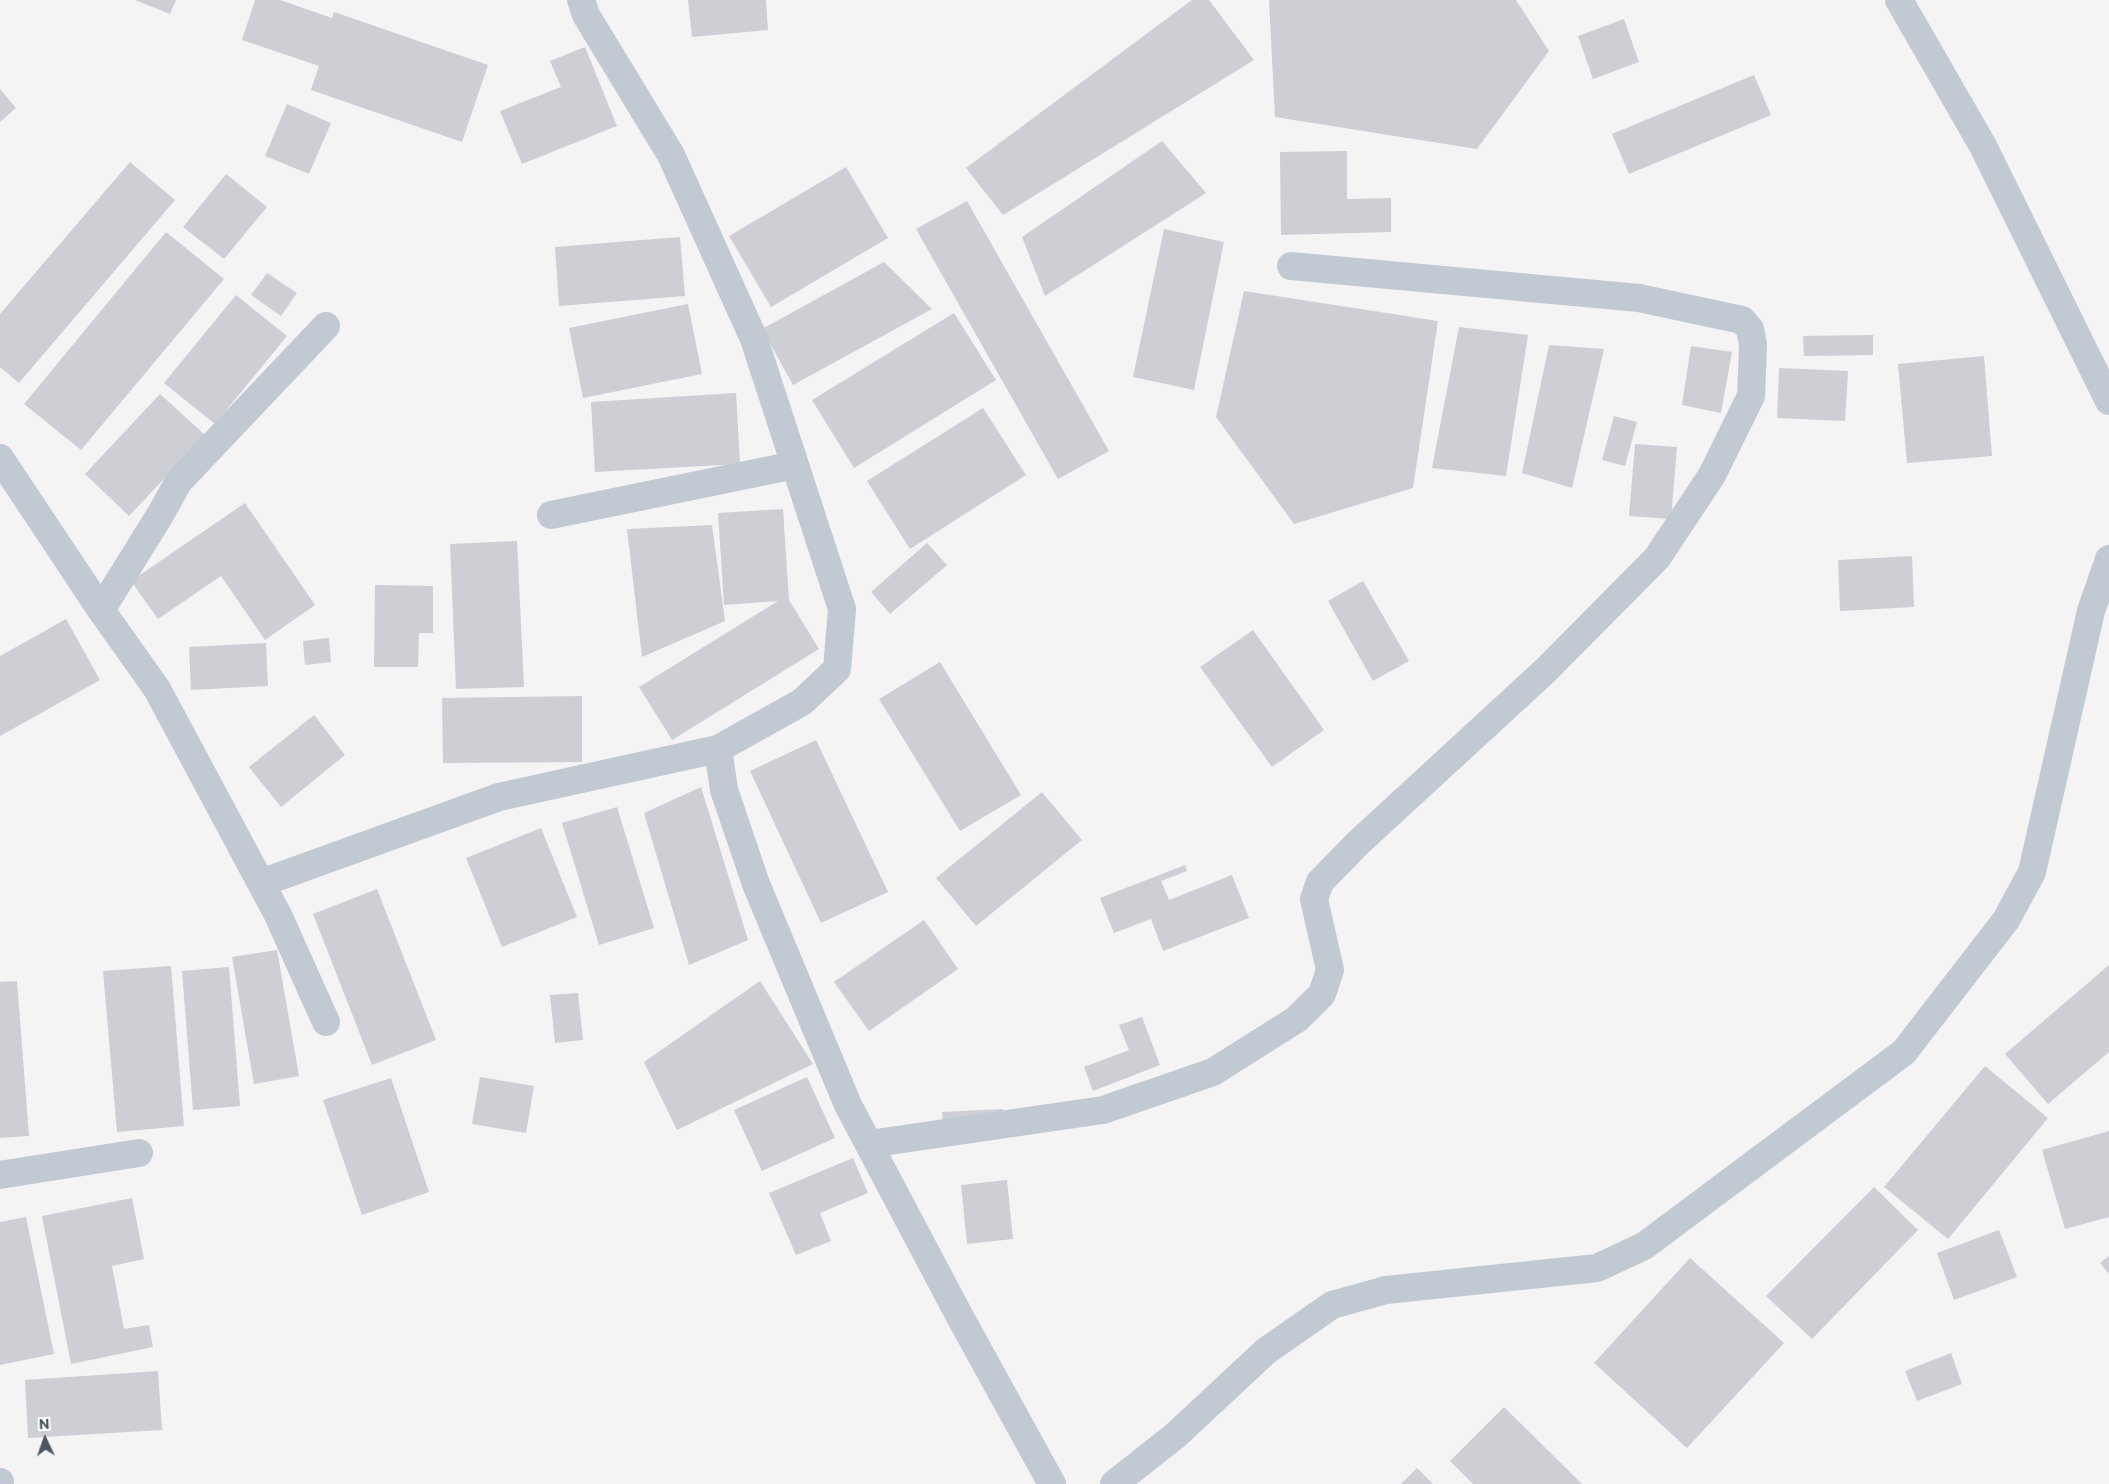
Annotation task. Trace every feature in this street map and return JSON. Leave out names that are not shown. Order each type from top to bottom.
[{"type":"street","points":[[261,883],[500,797],[718,749],[802,702],[837,669],[842,610],[754,340],[671,155],[586,14],[581,0]]},
{"type":"street","points":[[1899,0],[1983,146],[2109,401]]},
{"type":"street","points":[[869,1144],[1103,1110],[1213,1072],[1297,1018],[1322,994],[1330,970],[1314,899],[1320,882],[1358,843],[1546,670],[1657,558],[1712,475],[1751,396],[1753,345],[1750,329],[1742,320],[1640,298],[1291,266]]},
{"type":"street","points":[[101,610],[179,481],[326,326]]},
{"type":"street","points":[[0,458],[101,610],[157,689],[278,915],[326,1022]]},
{"type":"street","points":[[551,514],[795,465]]},
{"type":"street","points":[[1114,1484],[1176,1435],[1266,1351],[1332,1306],[1386,1290],[1597,1268],[1644,1246],[1904,1052],[2006,920],[2032,872],[2091,610],[2109,559]]},
{"type":"street","points":[[718,749],[724,790],[756,884],[848,1106],[958,1315],[1052,1484]]},
{"type":"street","points":[[0,1175],[139,1153]]},
{"type":"building","points":[[135,0],[176,0],[170,14]]},
{"type":"building","points":[[255,0],[280,0],[332,18],[334,12],[488,65],[462,142],[311,90],[319,66],[242,40]]},
{"type":"building","points":[[688,0],[766,0],[768,30],[692,37]]},
{"type":"building","points":[[1192,0],[1209,0],[1254,60],[1003,215],[966,168]]},
{"type":"building","points":[[1269,0],[1516,0],[1549,51],[1477,149],[1275,117]]},
{"type":"building","points":[[1624,19],[1639,62],[1593,79],[1578,36]]},
{"type":"building","points":[[585,47],[617,126],[522,164],[500,111],[561,87],[550,61]]},
{"type":"building","points":[[1754,75],[1771,115],[1629,174],[1612,134]]},
{"type":"building","points":[[0,89],[16,108],[0,122]]},
{"type":"building","points":[[287,104],[331,123],[309,174],[265,156]]},
{"type":"building","points":[[1162,141],[1206,193],[1045,296],[1022,237]]},
{"type":"building","points":[[1347,151],[1347,199],[1391,198],[1391,232],[1281,235],[1280,152]]},
{"type":"building","points":[[130,162],[175,200],[19,383],[0,367],[0,314]]},
{"type":"building","points":[[846,167],[888,238],[771,307],[729,236]]},
{"type":"building","points":[[226,174],[267,207],[224,259],[183,227]]},
{"type":"building","points":[[967,201],[1109,451],[1058,479],[916,229]]},
{"type":"building","points":[[1164,229],[1224,242],[1194,390],[1133,377]]},
{"type":"building","points":[[166,232],[224,279],[81,450],[24,404]]},
{"type":"building","points":[[680,237],[685,296],[559,306],[555,247]]},
{"type":"building","points":[[884,262],[932,309],[793,385],[762,329]]},
{"type":"building","points":[[267,273],[297,293],[281,316],[251,295]]},
{"type":"building","points":[[1244,291],[1438,321],[1413,488],[1294,524],[1216,417]]},
{"type":"building","points":[[236,295],[287,336],[215,424],[164,383]]},
{"type":"building","points":[[688,304],[702,374],[583,398],[569,328]]},
{"type":"building","points":[[954,313],[996,380],[854,468],[812,400]]},
{"type":"building","points":[[1459,327],[1528,335],[1506,476],[1432,468]]},
{"type":"building","points":[[1873,335],[1873,355],[1804,356],[1803,336]]},
{"type":"building","points":[[1549,345],[1604,349],[1572,488],[1522,473]]},
{"type":"building","points":[[1691,346],[1732,352],[1721,413],[1682,405]]},
{"type":"building","points":[[1984,356],[1992,456],[1907,463],[1898,364]]},
{"type":"building","points":[[1779,368],[1848,371],[1845,421],[1777,418]]},
{"type":"building","points":[[736,393],[740,464],[595,472],[591,402]]},
{"type":"building","points":[[160,394],[205,435],[129,516],[85,474]]},
{"type":"building","points":[[983,408],[1026,475],[910,549],[867,481]]},
{"type":"building","points":[[1614,416],[1637,422],[1625,466],[1602,460]]},
{"type":"building","points":[[1635,444],[1677,447],[1671,519],[1629,516]]},
{"type":"building","points":[[245,503],[315,605],[265,640],[221,576],[158,619],[131,581]]},
{"type":"building","points":[[783,509],[789,600],[819,649],[672,740],[639,687],[778,601],[724,605],[718,513]]},
{"type":"building","points":[[712,525],[725,621],[642,657],[627,529]]},
{"type":"building","points":[[517,541],[524,687],[456,689],[450,544]]},
{"type":"building","points":[[927,543],[947,565],[890,614],[871,592]]},
{"type":"building","points":[[1912,556],[1914,607],[1840,611],[1838,560]]},
{"type":"building","points":[[1363,581],[1409,661],[1373,681],[1328,601]]},
{"type":"building","points":[[375,585],[433,586],[433,633],[419,633],[418,667],[374,667]]},
{"type":"building","points":[[66,619],[100,680],[0,736],[0,656]]},
{"type":"building","points":[[1253,630],[1324,730],[1272,767],[1200,667]]},
{"type":"building","points":[[329,638],[331,662],[305,665],[303,641]]},
{"type":"building","points":[[266,643],[268,686],[191,690],[189,647]]},
{"type":"building","points":[[940,662],[1021,795],[960,831],[879,699]]},
{"type":"building","points":[[582,696],[582,762],[443,763],[442,698]]},
{"type":"building","points":[[314,715],[345,755],[281,807],[249,767]]},
{"type":"building","points":[[816,740],[888,892],[821,923],[750,771]]},
{"type":"building","points":[[701,787],[748,940],[689,965],[644,813]]},
{"type":"building","points":[[1042,792],[1082,840],[976,926],[936,878]]},
{"type":"building","points":[[617,807],[654,928],[599,945],[562,823]]},
{"type":"building","points":[[541,828],[577,917],[502,947],[466,858]]},
{"type":"building","points":[[1185,865],[1187,871],[1161,881],[1169,900],[1232,875],[1249,918],[1163,951],[1151,919],[1114,933],[1100,898]]},
{"type":"building","points":[[377,889],[436,1040],[372,1065],[313,914]]},
{"type":"building","points":[[924,920],[958,969],[869,1031],[834,982]]},
{"type":"building","points":[[277,950],[299,1076],[254,1084],[232,957]]},
{"type":"building","points":[[2109,965],[2109,1052],[2048,1104],[2005,1054]]},
{"type":"building","points":[[171,966],[184,1126],[117,1132],[103,971]]},
{"type":"building","points":[[229,967],[240,1106],[193,1110],[182,971]]},
{"type":"building","points":[[17,981],[29,1136],[0,1138],[0,982]]},
{"type":"building","points":[[760,981],[813,1064],[677,1130],[644,1062]]},
{"type":"building","points":[[578,993],[583,1040],[555,1043],[550,995]]},
{"type":"building","points":[[1142,1017],[1160,1065],[1093,1091],[1084,1067],[1129,1050],[1119,1025]]},
{"type":"building","points":[[1985,1066],[2048,1118],[1948,1239],[1884,1187]]},
{"type":"building","points":[[480,1077],[534,1086],[526,1133],[472,1124]]},
{"type":"building","points":[[807,1077],[835,1138],[762,1171],[734,1110]]},
{"type":"building","points":[[391,1078],[429,1192],[362,1215],[323,1100]]},
{"type":"building","points":[[1003,1109],[1005,1135],[944,1138],[942,1112]]},
{"type":"building","points":[[2109,1131],[2109,1217],[2065,1229],[2042,1150]]},
{"type":"building","points":[[853,1158],[868,1193],[820,1213],[831,1241],[796,1255],[769,1193]]},
{"type":"building","points":[[1007,1180],[1013,1239],[967,1244],[961,1185]]},
{"type":"building","points":[[1874,1187],[1918,1230],[1812,1339],[1766,1296]]},
{"type":"building","points":[[132,1198],[144,1259],[112,1266],[124,1329],[149,1325],[153,1347],[71,1364],[42,1216]]},
{"type":"building","points":[[26,1217],[54,1354],[0,1365],[0,1222]]},
{"type":"building","points":[[1999,1230],[2017,1277],[1954,1300],[1937,1253]]},
{"type":"building","points":[[2109,1256],[2109,1274],[2100,1263]]},
{"type":"building","points":[[1690,1258],[1784,1343],[1687,1448],[1594,1363]]},
{"type":"building","points":[[1951,1353],[1962,1384],[1917,1401],[1905,1371]]},
{"type":"building","points":[[158,1371],[162,1430],[28,1438],[25,1380]]},
{"type":"building","points":[[1504,1407],[1582,1484],[1473,1484],[1450,1461]]},
{"type":"building","points":[[1417,1468],[1433,1484],[1401,1484]]}]
